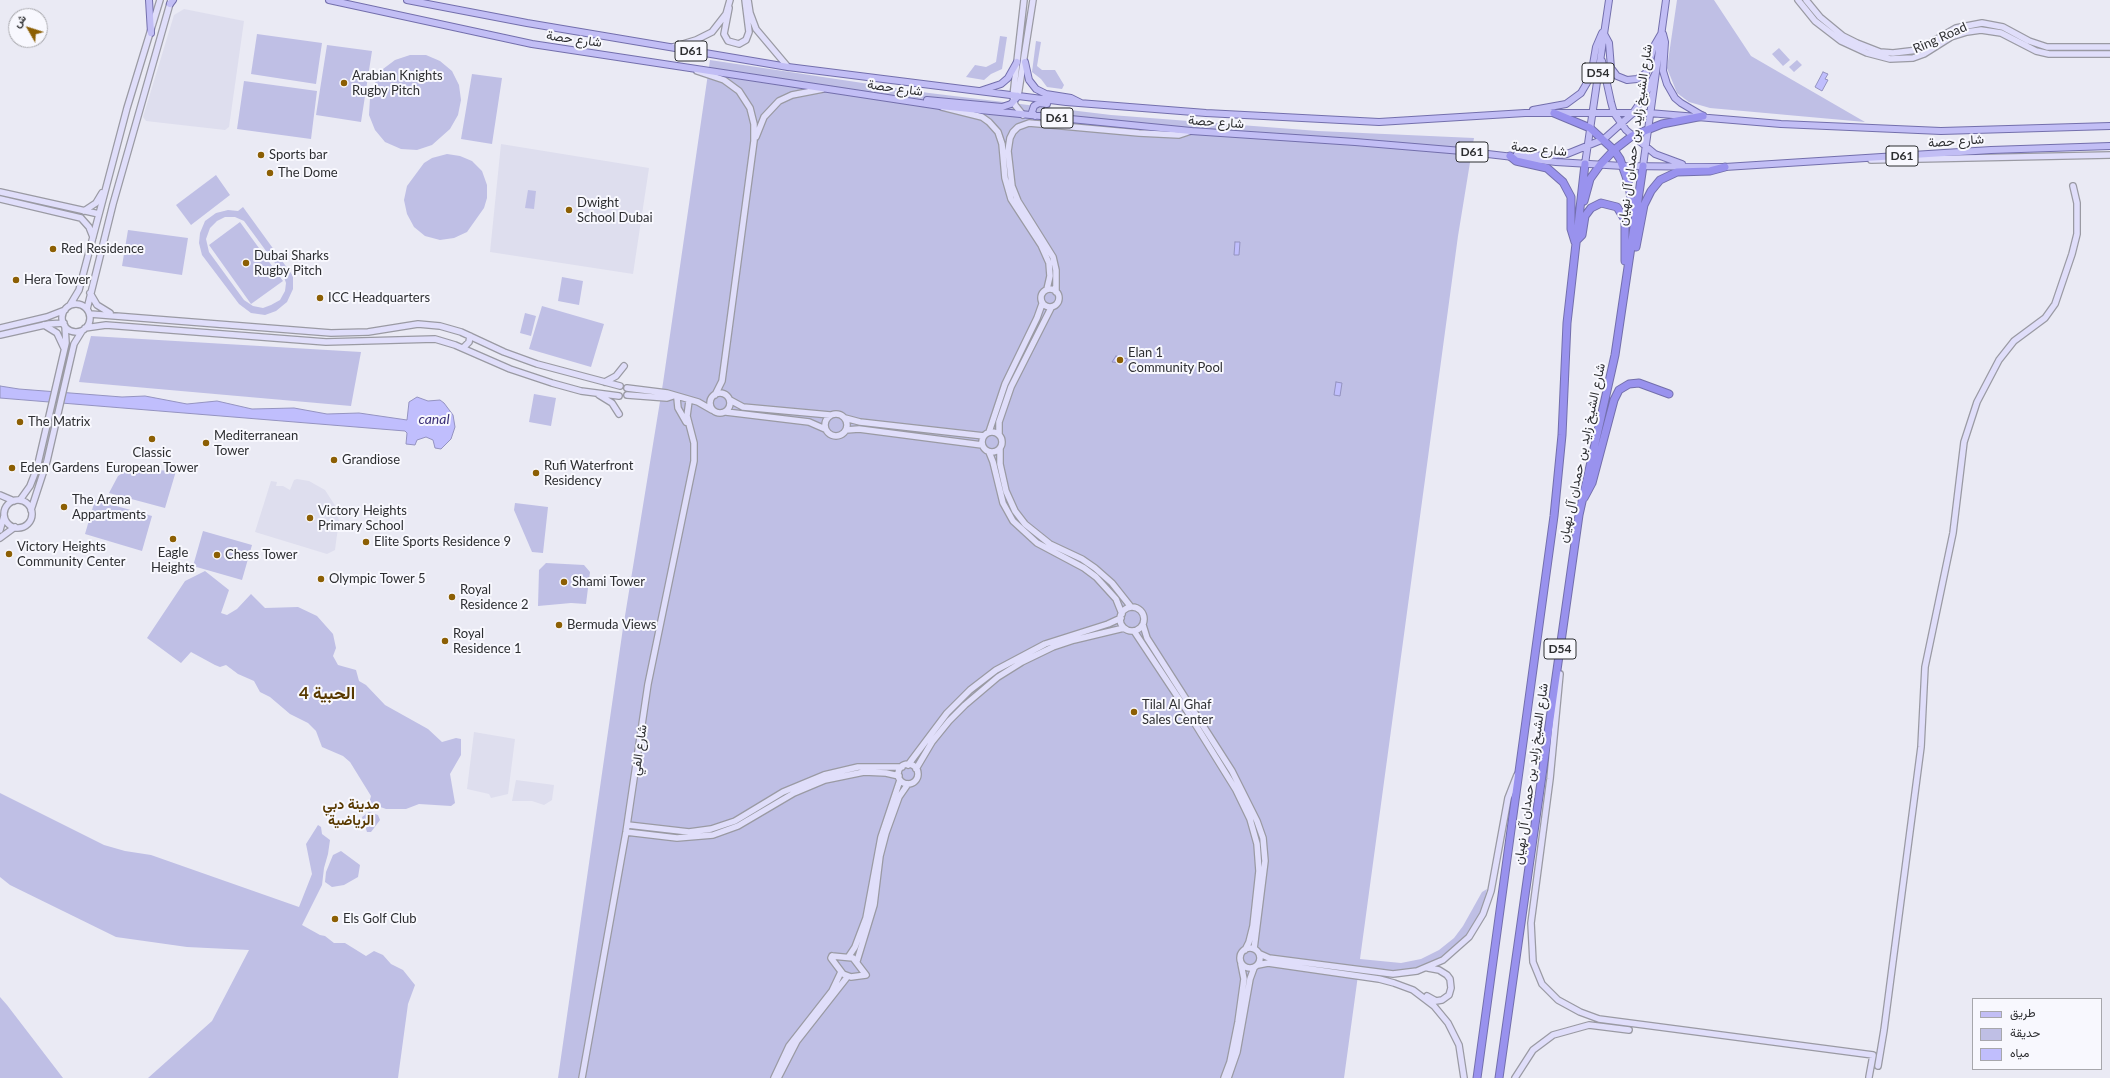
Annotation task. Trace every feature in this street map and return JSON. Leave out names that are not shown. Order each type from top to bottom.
[{"type":"highway","points":[[1554,113],[1590,128],[1604,139],[1614,150],[1623,166],[1629,185],[1635,222]]},
{"type":"highway","points":[[1578,220],[1590,179],[1600,165],[1614,150],[1632,136],[1647,129],[1662,124],[1703,116]]},
{"type":"highway","points":[[1510,156],[1519,162],[1538,164],[1547,168],[1563,182],[1571,197],[1571,229],[1575,242]]},
{"type":"highway","name":"شارع الشيخ زايد بن حمدان آل نهيان","points":[[1477,1078],[1518,773],[1529,709],[1559,476],[1567,323],[1585,164]]},
{"type":"highway","name":"شارع الشيخ زايد بن حمدان آل نهيان","points":[[1499,1078],[1582,499],[1610,383],[1635,222],[1642,166]]},
{"type":"highway","points":[[1627,269],[1634,256],[1644,205],[1656,185],[1665,177],[1677,172],[1710,171],[1725,167]]},
{"type":"highway","points":[[1575,242],[1582,234],[1588,211],[1596,205],[1612,204],[1621,210],[1625,220],[1625,258],[1627,269]]},
{"type":"highway","points":[[1582,499],[1592,483],[1614,400],[1619,390],[1629,384],[1639,383],[1669,394]]},
{"type":"main road","points":[[150,0],[150,33]]},
{"type":"main road","name":"شارع حصة","points":[[329,0],[532,44],[940,106],[1191,131],[1355,142],[1585,164],[1725,167],[1991,150],[2110,146]]},
{"type":"main road","name":"شارع حصة","points":[[407,0],[527,23],[788,67],[977,91],[1015,98],[1206,114],[1350,122],[1422,120],[1525,113],[1649,113],[1703,116],[1781,124],[1902,130],[1977,130],[2110,126]]},
{"type":"main road","name":"شارع الشيخ زايد بن حمدان آل نهيان","points":[[1585,164],[1603,32],[1609,0]]},
{"type":"main road","name":"شارع الشيخ زايد بن حمدان آل نهيان","points":[[1642,166],[1666,0]]},
{"type":"main road","points":[[1603,32],[1609,42],[1611,68],[1617,76],[1627,80],[1637,79],[1646,73],[1654,46],[1662,33]]},
{"type":"main road","points":[[1525,113],[1535,109],[1560,106],[1577,98],[1585,88],[1591,76],[1596,47],[1603,32]]},
{"type":"main road","points":[[1662,33],[1665,42],[1663,71],[1670,91],[1686,107],[1697,111],[1703,116]]},
{"type":"main road","points":[[1601,54],[1605,80],[1614,113],[1622,124],[1632,136],[1660,156],[1693,167]]},
{"type":"main road","points":[[977,91],[1001,84],[1008,78],[1017,62]]},
{"type":"main road","points":[[1025,62],[1029,80],[1036,89],[1046,94],[1071,98],[1082,104]]},
{"type":"main road","points":[[1510,156],[1517,154],[1560,155],[1587,147],[1604,139],[1633,113],[1644,97],[1655,74]]},
{"type":"main road","points":[[913,102],[942,101],[1002,107],[1015,98]]},
{"type":"main road","points":[[1036,116],[1032,112],[1036,104],[1059,105],[1066,102]]},
{"type":"street","points":[[20,500],[35,474],[65,348],[64,324],[62,316],[79,290],[127,108],[160,0]]},
{"type":"street","points":[[730,0],[724,34],[728,41],[740,44],[746,40],[749,32],[747,0]]},
{"type":"street","points":[[747,0],[756,29],[788,67]]},
{"type":"street","points":[[1023,115],[1015,98],[1017,62],[1024,0]]},
{"type":"street","points":[[1015,98],[1025,62],[1033,0]]},
{"type":"street","name":"Ring Road","points":[[1798,0],[1815,21],[1841,41],[1867,53],[1890,59],[1913,58],[1924,54],[1951,38],[1967,32],[1981,30],[2001,33],[2036,51],[2049,54],[2110,54]]},
{"type":"street","name":"Ring Road","points":[[1806,0],[1820,17],[1843,36],[1880,52],[1893,53],[1918,50],[1956,28],[1982,23],[2003,27],[2028,41],[2047,47],[2110,47]]},
{"type":"street","points":[[0,506],[8,523],[14,527],[21,527],[27,524],[31,519],[31,510],[42,481],[74,344],[89,323],[90,293],[172,1]]},
{"type":"street","points":[[672,48],[707,35],[720,23],[729,8]]},
{"type":"street","points":[[684,66],[724,80],[739,90],[747,102],[752,116],[754,141],[722,381],[710,403],[712,410]]},
{"type":"street","points":[[754,141],[764,117],[779,101],[792,95],[826,89]]},
{"type":"street","points":[[940,106],[947,110],[982,117],[998,132],[1002,144],[1005,178],[1010,199],[1041,245],[1049,263],[1050,276],[1047,289],[1041,295],[1042,304],[1037,318],[1005,384],[989,432],[984,436],[982,445]]},
{"type":"street","points":[[1191,131],[1179,135],[1029,123],[1022,125],[1013,132],[1010,138],[1008,151],[1012,186],[1018,201],[1053,256],[1056,292],[1059,301],[1051,308],[1011,388],[999,422],[999,435],[1002,443],[1000,448],[1000,464],[1006,491],[1015,511],[1024,524],[1050,544],[1082,559],[1095,568],[1112,583],[1131,607],[1138,608],[1143,612],[1144,618],[1142,625],[1147,638],[1232,772],[1257,821],[1264,846],[1265,868],[1254,949]]},
{"type":"street","points":[[1863,158],[1881,160],[2110,155]]},
{"type":"street","points":[[1872,1062],[1878,1065],[1921,747],[1924,672],[1955,523],[1964,442],[1977,402],[1999,360],[2014,341],[2045,318],[2055,304],[2072,254],[2076,234],[2077,203],[2073,186]]},
{"type":"street","points":[[84,211],[96,203],[104,191]]},
{"type":"street","points":[[0,192],[99,214]]},
{"type":"street","points":[[0,199],[81,218],[89,227],[93,238]]},
{"type":"street","points":[[1047,289],[1056,292]]},
{"type":"street","points":[[90,293],[96,306],[114,315]]},
{"type":"street","points":[[70,305],[78,304],[89,311],[114,315],[343,333],[429,324],[451,328],[537,364],[627,388],[667,393],[675,397],[698,402],[717,413],[726,412],[808,422],[826,428]]},
{"type":"street","points":[[1042,304],[1051,308]]},
{"type":"street","points":[[0,328],[47,317],[65,310]]},
{"type":"street","points":[[0,336],[44,325],[64,324],[74,332],[106,325],[340,342],[424,338],[445,341],[524,374],[566,387],[597,394],[622,397],[627,395],[667,398],[675,397]]},
{"type":"street","points":[[44,325],[57,333],[65,348]]},
{"type":"street","points":[[221,333],[225,327],[239,326]]},
{"type":"street","points":[[463,348],[469,342],[470,336]]},
{"type":"street","points":[[605,382],[616,376],[624,366]]},
{"type":"street","points":[[722,381],[728,398],[729,408],[726,412]]},
{"type":"street","points":[[619,396],[616,391],[620,386]]},
{"type":"street","points":[[627,388],[627,395]]},
{"type":"street","points":[[698,402],[722,393],[743,407],[830,415],[838,414],[845,418],[860,422],[984,436]]},
{"type":"street","points":[[597,394],[608,400],[619,414]]},
{"type":"street","points":[[675,397],[678,408],[688,424]]},
{"type":"street","points":[[688,424],[687,416],[689,401]]},
{"type":"street","points":[[830,415],[825,421],[826,428],[828,432],[836,436],[840,435],[846,430],[867,429],[982,445],[988,452],[993,462],[1003,503],[1016,525],[1037,543],[1084,568],[1096,577],[1116,600],[1124,628]]},
{"type":"street","points":[[845,418],[847,424],[846,430]]},
{"type":"street","name":"شارع الفي","points":[[582,1078],[628,825],[648,684],[695,455],[694,443],[688,424]]},
{"type":"street","points":[[989,432],[999,435]]},
{"type":"street","points":[[988,452],[995,452],[1000,448]]},
{"type":"street","points":[[0,495],[14,501]]},
{"type":"street","points":[[0,530],[7,505],[14,501],[20,500],[27,504],[31,510]]},
{"type":"street","points":[[0,538],[14,527]]},
{"type":"street","points":[[1567,602],[1567,615],[1557,698],[1550,779],[1532,910],[1531,937],[1533,962],[1542,984],[1558,1000],[1586,1015],[1599,1019],[1873,1056],[1869,1078]]},
{"type":"street","points":[[849,956],[855,947],[866,918],[881,837],[900,778],[905,766],[947,713],[970,690],[996,670],[1046,644],[1108,624],[1121,616],[1131,607]]},
{"type":"street","points":[[1134,631],[1142,625]]},
{"type":"street","points":[[856,961],[874,905],[880,856],[899,797],[908,784],[916,780],[918,773],[916,769],[932,742],[949,721],[965,705],[998,677],[1022,662],[1053,647],[1074,640],[1124,628],[1134,631],[1187,711],[1236,790],[1250,819],[1257,844],[1259,871],[1251,932],[1245,950],[1240,957],[1244,979],[1238,1022],[1231,1056],[1224,1078]]},
{"type":"street","points":[[628,825],[689,832],[711,829],[735,821],[783,792],[824,775],[858,767],[905,766],[916,769]]},
{"type":"street","points":[[626,832],[677,838],[713,835],[738,826],[794,793],[825,780],[864,772],[886,773],[900,778],[908,784]]},
{"type":"street","points":[[1245,950],[1254,949],[1260,954],[1269,958],[1388,974],[1408,973],[1428,968],[1443,960],[1461,946],[1477,926],[1484,914],[1491,892],[1508,798],[1518,773]]},
{"type":"street","points":[[1228,1078],[1238,1047],[1250,979],[1260,959],[1260,954]]},
{"type":"street","points":[[849,956],[856,961],[866,975],[848,976],[841,972],[831,957],[849,956]]},
{"type":"street","points":[[1241,964],[1247,968],[1268,963],[1387,981],[1407,987],[1434,1006],[1451,1028],[1462,1058],[1464,1078]]},
{"type":"street","points":[[1419,994],[1439,1001],[1445,999],[1450,992],[1451,983],[1447,975],[1439,970],[1428,968]]},
{"type":"street","points":[[774,1078],[789,1046],[832,991],[841,972]]},
{"type":"street","points":[[778,1078],[797,1041],[848,976]]},
{"type":"street","points":[[1585,1025],[1586,1015]]},
{"type":"street","points":[[1515,1078],[1525,1061],[1546,1038],[1585,1025],[1629,1030]]},
{"type":"shaded area","points":[[184,9],[244,21],[229,127],[225,130],[146,121],[143,117],[174,15]]},
{"type":"shaded area","name":"Dwight School Dubai","points":[[501,144],[649,168],[633,274],[490,252]]},
{"type":"shaded area","name":"Victory Heights Primary School","points":[[294,480],[309,481],[325,490],[336,507],[339,521],[335,550],[327,554],[255,532],[271,481],[277,482],[276,486],[283,486],[290,490]]},
{"type":"shaded area","points":[[474,732],[515,739],[508,794],[491,798],[489,794],[467,789]]},
{"type":"shaded area","points":[[516,780],[554,785],[552,800],[544,805],[532,801],[512,801]]},
{"type":"green space","points":[[1677,0],[1714,0],[1751,56],[1865,122],[1710,108],[1689,102],[1677,93],[1667,68]]},
{"type":"green space","points":[[257,34],[322,43],[316,84],[251,74]]},
{"type":"green space","points":[[1000,36],[1007,37],[1002,69],[991,74],[984,80],[966,77],[975,65],[986,67],[996,62]]},
{"type":"green space","points":[[1036,41],[1041,42],[1037,66],[1042,70],[1055,70],[1064,85],[1062,89],[1047,87],[1041,79],[1032,72]]},
{"type":"green space","name":"Arabian Knights Rugby Pitch","points":[[327,45],[372,51],[361,122],[316,115]]},
{"type":"green space","points":[[1779,48],[1790,60],[1783,66],[1772,54]]},
{"type":"green space","points":[[410,55],[426,55],[440,61],[452,71],[459,85],[461,100],[458,115],[450,129],[432,145],[417,150],[401,149],[385,142],[375,130],[369,115],[370,98],[375,83],[383,69],[395,60]]},
{"type":"green space","points":[[710,60],[929,93],[1111,115],[1318,131],[1474,138],[1458,236],[1360,959],[1401,963],[1421,959],[1439,950],[1454,938],[1463,926],[1482,892],[1487,889],[1484,904],[1470,932],[1461,943],[1439,960],[1424,966],[1406,970],[1391,971],[1359,968],[1344,1078],[558,1078],[623,628],[663,383]]},
{"type":"green space","points":[[1797,60],[1802,65],[1794,72],[1789,67]]},
{"type":"green space","points":[[472,74],[502,78],[492,144],[461,139]]},
{"type":"green space","points":[[244,81],[317,91],[311,139],[237,129]]},
{"type":"green space","points":[[447,154],[460,156],[472,161],[482,171],[487,185],[487,198],[484,208],[467,232],[454,238],[440,240],[425,236],[414,227],[407,214],[404,200],[407,186],[424,163],[432,158]]},
{"type":"green space","points":[[216,175],[230,195],[191,225],[176,205]]},
{"type":"green space","points":[[528,190],[536,191],[534,209],[525,208]]},
{"type":"green space","points":[[243,207],[293,276],[293,289],[287,302],[276,311],[265,315],[251,313],[239,304],[202,255],[199,243],[200,233],[205,221],[216,213],[228,210],[238,211]],"holes":[[[225,217],[235,217],[244,221],[283,274],[286,283],[285,291],[280,300],[263,308],[253,306],[244,300],[209,252],[206,239],[210,228],[217,221]]]},
{"type":"green space","name":"Dubai Sharks Rugby Pitch","points":[[240,222],[283,281],[251,304],[209,245]]},
{"type":"green space","points":[[128,230],[188,238],[182,275],[122,266]]},
{"type":"green space","points":[[562,277],[583,281],[579,305],[558,301]]},
{"type":"green space","points":[[542,306],[604,324],[591,367],[529,349]]},
{"type":"green space","points":[[525,313],[536,316],[531,336],[520,333]]},
{"type":"green space","points":[[91,336],[361,352],[351,406],[79,382]]},
{"type":"green space","points":[[534,394],[556,398],[551,426],[529,422]]},
{"type":"green space","points":[[129,469],[176,471],[165,508],[109,493],[118,476]]},
{"type":"green space","points":[[95,500],[152,516],[142,551],[85,534]]},
{"type":"green space","points":[[515,503],[548,507],[543,553],[532,552],[514,510]]},
{"type":"green space","points":[[203,531],[252,545],[242,580],[193,566]]},
{"type":"green space","points":[[546,563],[584,565],[590,572],[586,604],[571,603],[538,606],[539,570]]},
{"type":"green space","points":[[205,571],[229,590],[221,613],[227,615],[237,609],[251,594],[265,608],[298,607],[317,616],[333,634],[336,648],[333,656],[338,665],[356,670],[359,681],[366,685],[385,705],[428,729],[442,742],[456,738],[461,739],[461,755],[450,774],[455,803],[451,806],[419,804],[406,809],[386,809],[369,803],[371,796],[350,762],[343,756],[322,747],[316,731],[308,723],[290,714],[270,697],[260,692],[254,681],[238,674],[226,665],[220,667],[191,652],[181,663],[147,638],[185,581]]},
{"type":"green space","points":[[0,793],[104,845],[125,851],[151,855],[299,907],[312,874],[306,844],[318,825],[321,827],[322,834],[330,840],[322,885],[302,925],[320,935],[325,936],[334,943],[345,943],[366,956],[374,951],[383,955],[391,964],[403,970],[415,985],[408,1004],[398,1078],[148,1078],[212,1021],[249,950],[187,947],[116,937],[10,885],[0,877]]},
{"type":"green space","points":[[369,812],[378,815],[380,820],[371,832],[367,832],[362,817]]},
{"type":"green space","points":[[341,851],[360,865],[358,877],[344,885],[332,887],[325,882],[326,872],[333,855]]},
{"type":"green space","points":[[0,997],[7,1005],[63,1078],[0,1078]]},
{"type":"water","points":[[1823,72],[1828,74],[1825,79],[1828,80],[1822,91],[1815,87]]},
{"type":"water","points":[[1235,242],[1240,242],[1239,255],[1234,255]]},
{"type":"water","name":"Elan 1 Community Pool","points":[[1116,356],[1122,359],[1128,358],[1125,363],[1112,362]]},
{"type":"water","points":[[1336,382],[1342,383],[1340,396],[1334,395]]},
{"type":"water","name":"canal","points":[[0,386],[19,389],[122,397],[145,396],[187,404],[217,401],[252,409],[294,408],[327,414],[359,413],[407,420],[409,402],[417,397],[428,401],[440,400],[444,403],[453,415],[455,427],[451,439],[441,449],[435,448],[433,440],[426,437],[417,440],[415,445],[406,444],[407,433],[405,431],[0,398]]},
{"type":"place","name":"Arabian Knights Rugby Pitch","points":[[344,83]]},
{"type":"place","name":"Sports bar","points":[[261,155]]},
{"type":"place","name":"The Dome","points":[[270,173]]},
{"type":"place","name":"Dwight School Dubai","points":[[569,210]]},
{"type":"place","name":"Red Residence","points":[[53,249]]},
{"type":"place","name":"Dubai Sharks Rugby Pitch","points":[[246,263]]},
{"type":"place","name":"Hera Tower","points":[[16,280]]},
{"type":"place","name":"ICC Headquarters","points":[[320,298]]},
{"type":"place","name":"Elan 1 Community Pool","points":[[1120,360]]},
{"type":"place","name":"The Matrix","points":[[20,422]]},
{"type":"place","name":"Classic European Tower","points":[[152,439]]},
{"type":"place","name":"Mediterranean Tower","points":[[206,443]]},
{"type":"place","name":"Grandiose","points":[[334,460]]},
{"type":"place","name":"Eden Gardens","points":[[12,468]]},
{"type":"place","name":"Rufi Waterfront Residency","points":[[536,473]]},
{"type":"place","name":"The Arena Appartments","points":[[64,507]]},
{"type":"place","name":"Victory Heights Primary School","points":[[310,518]]},
{"type":"place","name":"Eagle Heights","points":[[173,539]]},
{"type":"place","name":"Elite Sports Residence 9","points":[[366,542]]},
{"type":"place","name":"Victory Heights Community Center","points":[[9,554]]},
{"type":"place","name":"Chess Tower","points":[[217,555]]},
{"type":"place","name":"Olympic Tower 5","points":[[321,579]]},
{"type":"place","name":"Shami Tower","points":[[564,582]]},
{"type":"place","name":"Royal Residence 2","points":[[452,597]]},
{"type":"place","name":"Bermuda Views","points":[[559,625]]},
{"type":"place","name":"Royal Residence 1","points":[[445,641]]},
{"type":"place","name":"Tilal Al Ghaf Sales Center","points":[[1134,712]]},
{"type":"place","name":"Els Golf Club","points":[[335,919]]},
{"type":"district","name":"الحبية 4","points":[[327,694]]},
{"type":"district","name":"مدينة دبي الرياضية","points":[[351,812]]}]
